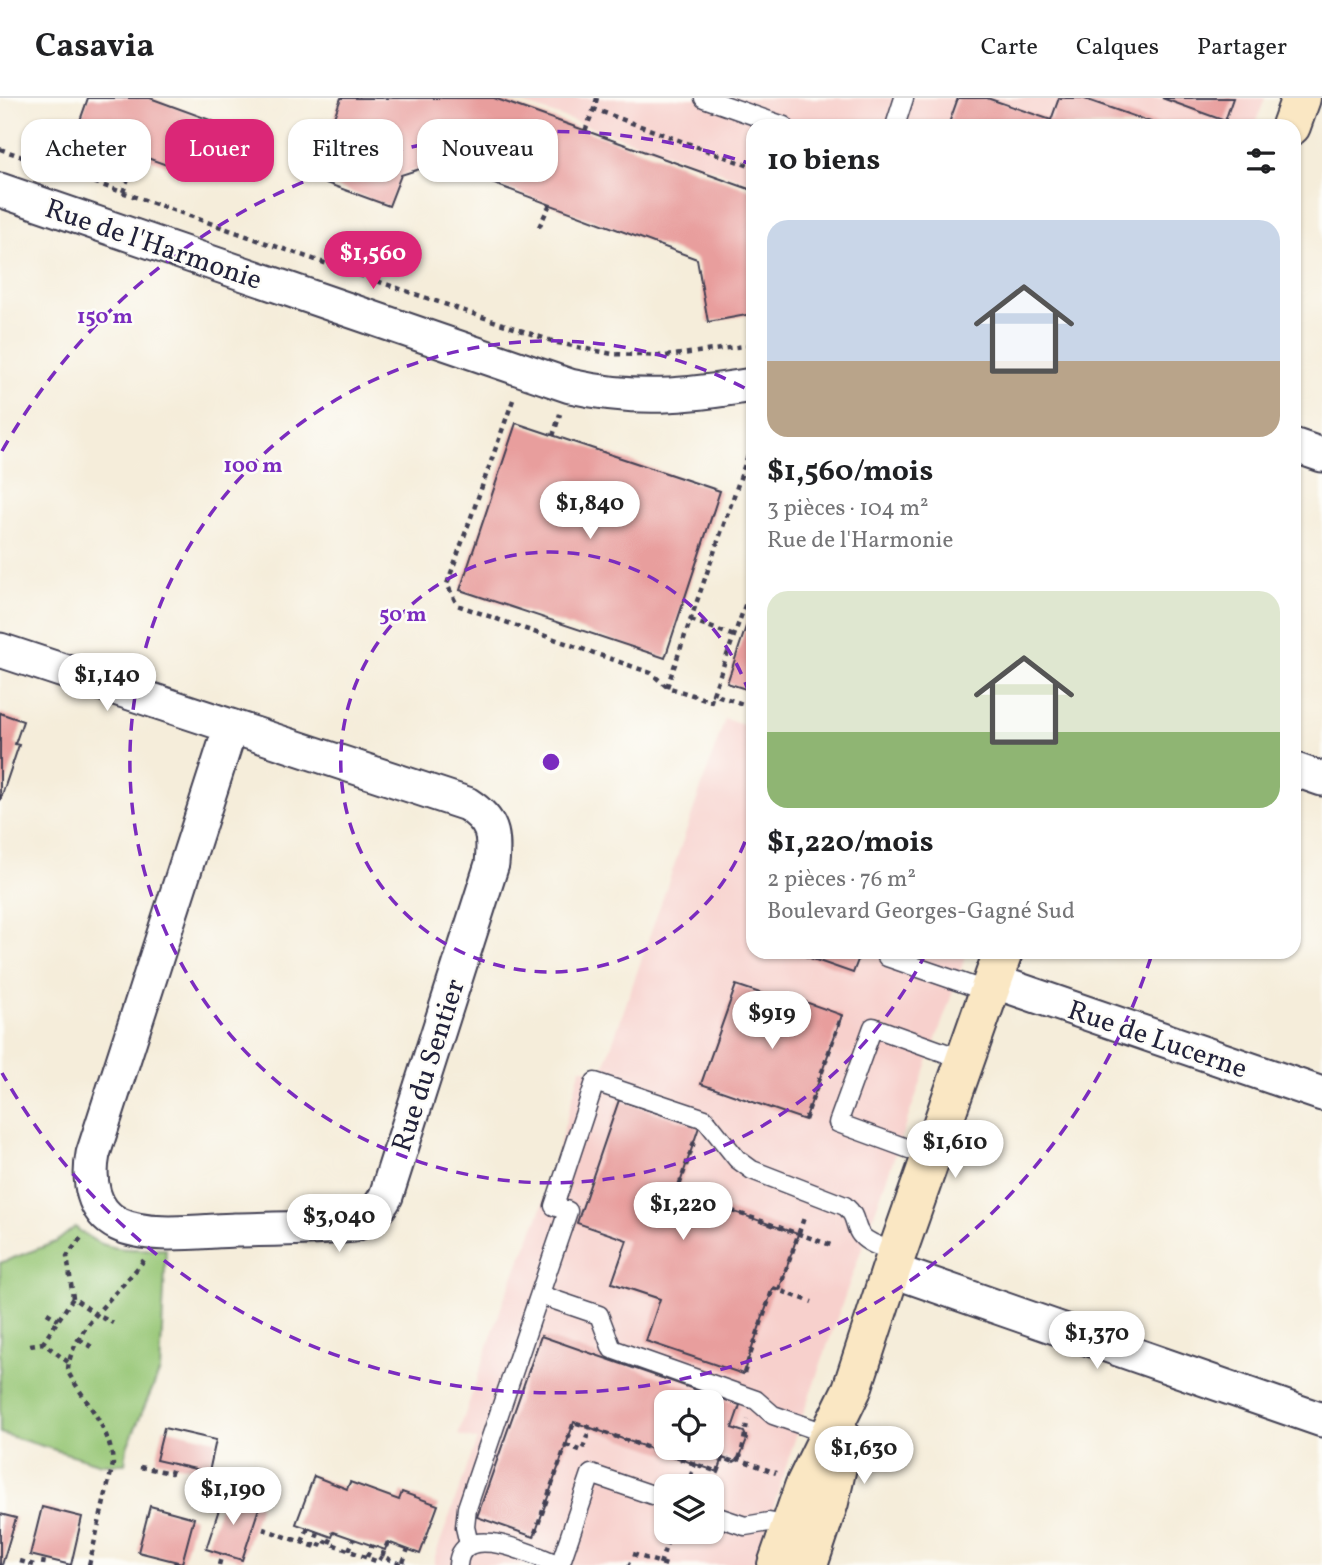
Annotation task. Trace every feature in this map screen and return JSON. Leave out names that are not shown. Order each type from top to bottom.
[{"type":"street","points":[[1294,119],[1301,98]]},
{"type":"street","name":"Rue de l'Harmonie","points":[[0,190],[570,386],[612,394],[666,397],[746,386]]},
{"type":"street","points":[[1301,447],[1322,454]]},
{"type":"street","name":"Rue du Sentier","points":[[0,650],[231,726],[467,804],[482,814],[491,827],[494,844],[492,864],[386,1196],[379,1209],[367,1220],[353,1225],[184,1232],[136,1230],[117,1224],[105,1215],[93,1192],[90,1168],[93,1154],[231,726]]},
{"type":"street","points":[[1301,772],[1322,779]]},
{"type":"street","points":[[808,1565],[830,1502],[837,1437],[852,1389],[995,975]]},
{"type":"street","name":"Rue de Lucerne","points":[[995,975],[1322,1094]]},
{"type":"street","points":[[894,1261],[1322,1420]]},
{"type":"street","points":[[777,1565],[804,1487],[837,1437]]},
{"type":"lane","points":[[704,98],[764,119]]},
{"type":"lane","points":[[897,119],[904,98]]},
{"type":"lane","points":[[899,959],[995,975]]},
{"type":"lane","points":[[931,1157],[838,1123],[873,1027],[965,1060]]},
{"type":"lane","points":[[469,1544],[467,1508],[568,1211],[554,1206],[595,1082],[705,1119],[743,1164],[763,1175],[845,1206],[852,1212],[861,1235],[894,1261]]},
{"type":"lane","points":[[540,1295],[599,1315],[612,1349],[746,1396],[756,1400],[773,1415],[837,1437]]},
{"type":"lane","points":[[458,1565],[462,1550],[469,1544],[486,1541],[560,1565],[591,1474],[654,1496]]},
{"type":"lane","points":[[724,1519],[745,1526],[769,1522],[790,1526]]},
{"type":"path","points":[[585,131],[597,98]]},
{"type":"path","points":[[594,109],[746,165]]},
{"type":"path","name":"Rue de l'Harmonie","points":[[0,149],[558,343],[587,350],[666,356],[746,346]]},
{"type":"path","points":[[123,192],[127,182]]},
{"type":"path","points":[[539,227],[550,204]]},
{"type":"path","points":[[513,400],[447,584],[457,605],[651,673],[667,687],[711,701],[746,603]]},
{"type":"path","points":[[554,436],[560,415]]},
{"type":"path","points":[[667,687],[746,461]]},
{"type":"path","points":[[691,620],[734,636]]},
{"type":"path","points":[[713,694],[746,705]]},
{"type":"path","points":[[805,1120],[842,1015]]},
{"type":"path","points":[[696,1137],[677,1192],[831,1245]]},
{"type":"path","points":[[43,1343],[72,1298],[67,1256],[84,1234]]},
{"type":"path","points":[[779,1290],[799,1234]]},
{"type":"path","points":[[89,1565],[113,1464],[112,1450],[106,1432],[68,1372],[68,1362],[79,1339],[147,1256]]},
{"type":"path","points":[[743,1374],[773,1288],[812,1302]]},
{"type":"path","points":[[72,1298],[113,1323]]},
{"type":"path","points":[[47,1313],[58,1320]]},
{"type":"path","points":[[79,1339],[92,1347]]},
{"type":"path","points":[[30,1345],[43,1343],[68,1362]]},
{"type":"path","points":[[534,1537],[574,1422],[718,1472],[723,1458],[734,1462],[739,1459],[777,1473]]},
{"type":"path","points":[[566,1445],[582,1451],[590,1428]]},
{"type":"path","points":[[140,1468],[171,1473],[174,1464]]},
{"type":"path","points":[[691,1474],[695,1464]]},
{"type":"path","points":[[302,1542],[308,1528]]},
{"type":"path","points":[[263,1529],[319,1548],[322,1540],[379,1562],[388,1542]]},
{"type":"path","points":[[313,1546],[318,1532]]},
{"type":"path","points":[[329,1543],[334,1532]]},
{"type":"path","points":[[349,1550],[354,1539]]},
{"type":"path","points":[[660,1564],[667,1544]]},
{"type":"path","points":[[367,1557],[372,1545]]},
{"type":"path","points":[[382,1556],[402,1565],[408,1549]]},
{"type":"path","points":[[219,1565],[222,1554]]},
{"type":"path","points":[[633,1554],[667,1565]]},
{"type":"path","points":[[20,1561],[34,1565]]},
{"type":"shaded area","points":[[507,98],[1265,98],[1258,119],[746,119],[746,181]]},
{"type":"shaded area","points":[[725,719],[746,726],[746,959],[965,959],[803,1414],[755,1565],[434,1565],[477,1440],[458,1435],[504,1299],[540,1213],[581,1068],[602,1073]]},
{"type":"green space","points":[[75,1227],[86,1236],[107,1246],[166,1249],[160,1371],[127,1447],[125,1464],[101,1464],[0,1433],[0,1263],[56,1242]]},
{"type":"building","points":[[88,98],[150,98],[208,119],[165,119],[165,164],[151,159],[151,119],[81,119]]},
{"type":"building","points":[[341,98],[494,98],[553,119],[417,119],[417,170],[403,174],[403,119],[333,119]]},
{"type":"building","points":[[958,98],[987,98],[1048,119],[950,119]]},
{"type":"building","points":[[1059,98],[1082,98],[1142,119],[1051,119]]},
{"type":"building","points":[[1162,98],[1233,98],[1226,119]]},
{"type":"building","points":[[558,121],[746,188],[746,315],[708,322],[697,259],[489,182],[558,182]]},
{"type":"building","points":[[323,182],[398,182],[389,206]]},
{"type":"building","points":[[516,423],[720,491],[665,658],[460,590]]},
{"type":"building","points":[[746,627],[746,689],[727,683]]},
{"type":"building","points":[[0,713],[23,721],[15,744],[19,745],[0,801]]},
{"type":"building","points":[[813,959],[858,959],[853,973]]},
{"type":"building","points":[[736,985],[784,1001],[786,995],[842,1015],[805,1120],[701,1084]]},
{"type":"building","points":[[619,1100],[699,1127],[677,1192],[798,1234],[779,1290],[773,1288],[743,1374],[646,1341],[660,1299],[612,1283],[627,1240],[577,1223]]},
{"type":"building","points":[[541,1336],[697,1390],[654,1390],[654,1450],[574,1422],[534,1537],[477,1517]]},
{"type":"building","points":[[724,1399],[740,1405],[732,1428],[744,1432],[747,1439],[739,1459],[734,1462],[724,1458]]},
{"type":"building","points":[[164,1428],[216,1440],[209,1472],[156,1460]]},
{"type":"building","points":[[683,1460],[722,1460],[718,1472]]},
{"type":"building","points":[[314,1476],[347,1489],[350,1482],[399,1500],[402,1492],[438,1505],[420,1554],[388,1542],[385,1550],[334,1532],[332,1537],[296,1524]]},
{"type":"building","points":[[224,1494],[260,1505],[242,1560],[206,1549]]},
{"type":"building","points":[[150,1506],[194,1518],[182,1563],[138,1552]]},
{"type":"building","points":[[42,1507],[82,1517],[71,1565],[30,1555]]},
{"type":"building","points":[[0,1514],[16,1518],[2,1565],[0,1565]]}]
